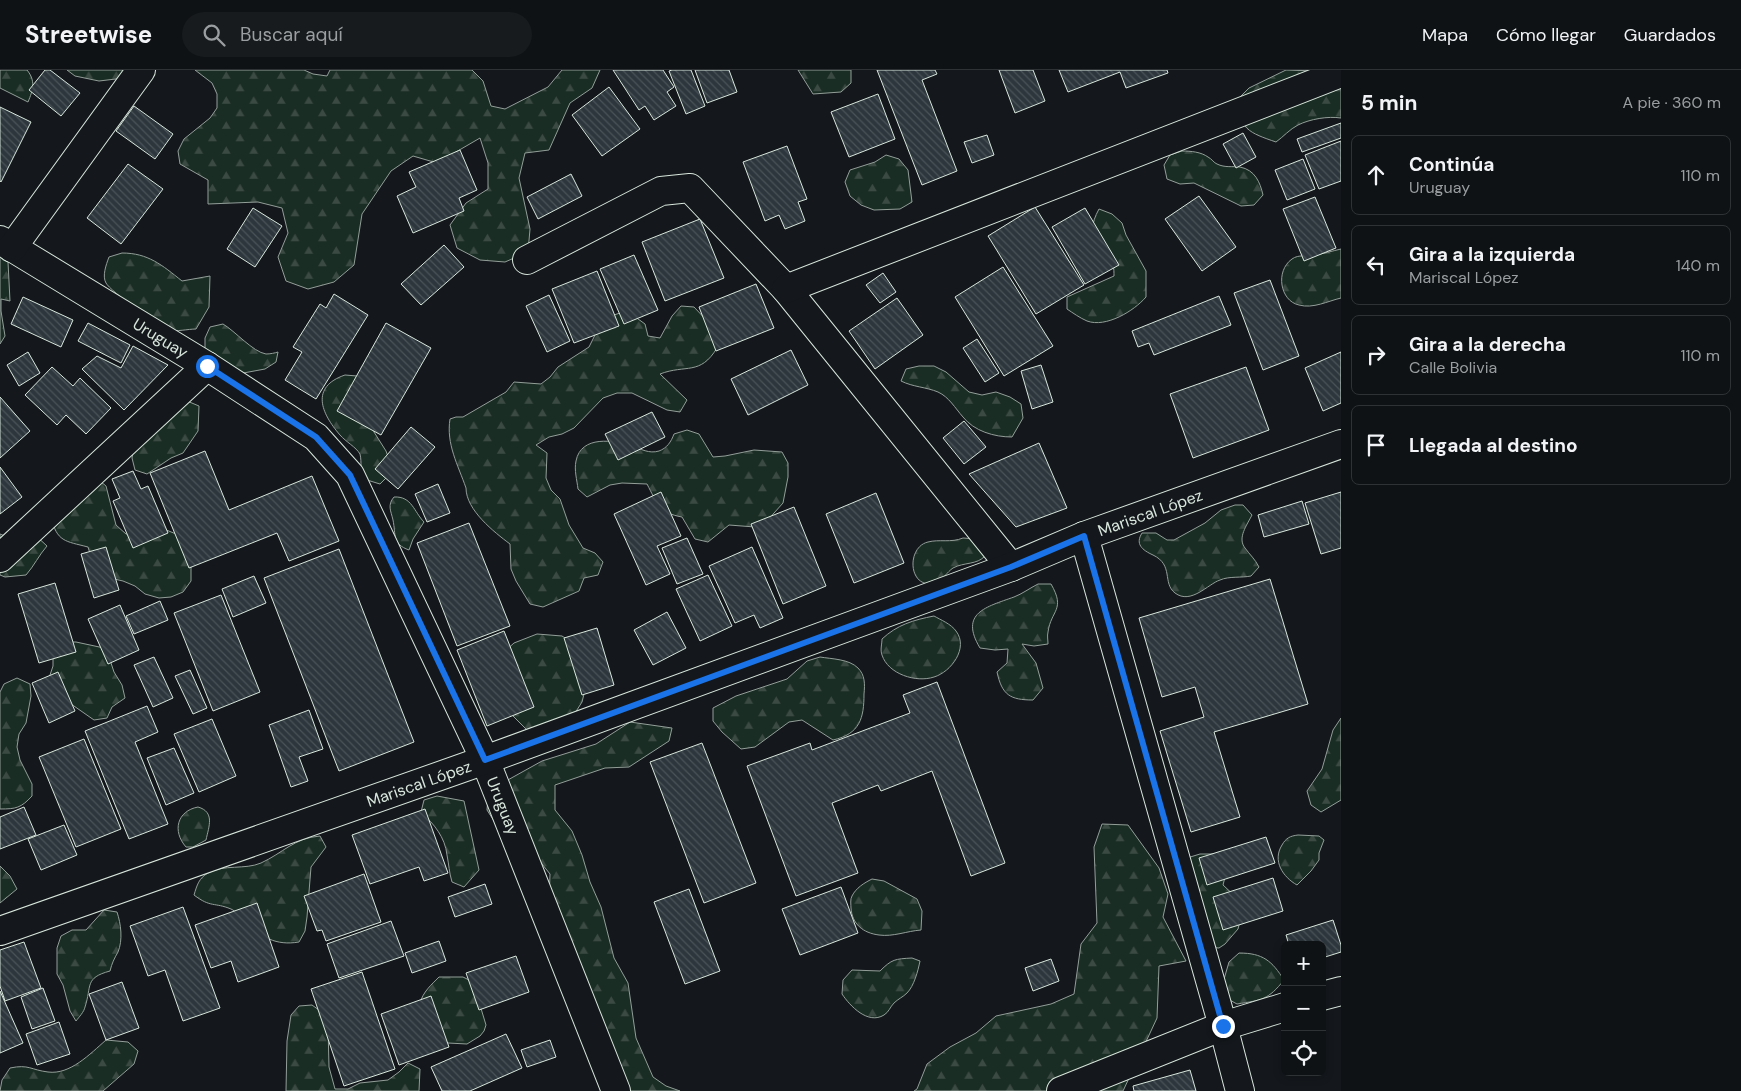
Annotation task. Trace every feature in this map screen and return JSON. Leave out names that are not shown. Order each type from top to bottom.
[{"type":"street","points":[[6,244],[141,70]]},
{"type":"street","points":[[786,289],[1341,73]]},
{"type":"street","points":[[527,260],[662,191],[690,188],[786,289],[1011,567]]},
{"type":"street","name":"Uruguay","points":[[6,244],[207,366],[316,437],[350,475],[485,760],[616,1091]]},
{"type":"street","points":[[0,558],[207,366]]},
{"type":"street","name":"Mariscal López","points":[[0,931],[485,760],[1011,567],[1084,536],[1341,444]]},
{"type":"street","points":[[1084,536],[1240,1091]]},
{"type":"street","points":[[1326,995],[1341,991]]},
{"type":"street","points":[[1061,1091],[1223,1026],[1281,1008]]},
{"type":"green space","points":[[0,70],[27,70],[33,82],[28,102],[0,88]]},
{"type":"green space","points":[[67,70],[135,70],[124,78],[99,81],[75,76]]},
{"type":"green space","points":[[195,70],[304,70],[313,74],[327,76],[330,70],[472,70],[483,81],[491,106],[505,109],[548,87],[562,70],[600,70],[592,88],[570,103],[549,150],[525,153],[519,178],[530,229],[528,252],[505,262],[480,260],[457,248],[450,225],[466,203],[488,189],[488,163],[480,138],[437,163],[413,156],[391,171],[362,214],[354,265],[334,282],[308,289],[286,281],[278,257],[288,233],[282,208],[258,202],[208,204],[208,180],[180,164],[178,151],[184,139],[210,118],[217,108],[217,94],[212,83]]},
{"type":"green space","points":[[798,70],[851,70],[851,83],[841,92],[813,94]]},
{"type":"green space","points":[[1286,70],[1316,71],[1341,77],[1341,118],[1325,118],[1303,123],[1276,142],[1259,136],[1247,128],[1240,117],[1239,98],[1249,88]]},
{"type":"green space","points":[[1182,151],[1199,153],[1220,165],[1240,167],[1250,171],[1258,181],[1263,195],[1254,205],[1241,206],[1194,183],[1180,184],[1167,179],[1164,165],[1170,155]]},
{"type":"green space","points":[[886,155],[899,159],[908,170],[912,202],[900,209],[874,210],[861,205],[850,196],[845,182],[850,170],[875,162]]},
{"type":"green space","points":[[1099,209],[1112,214],[1122,223],[1126,235],[1146,271],[1146,297],[1134,308],[1119,317],[1094,323],[1084,320],[1067,309],[1067,297],[1114,276],[1113,264],[1094,234],[1094,219]]},
{"type":"green space","points":[[1341,249],[1341,298],[1304,306],[1288,298],[1284,292],[1282,278],[1283,271],[1292,259]]},
{"type":"green space","points":[[122,253],[140,255],[154,261],[182,281],[210,276],[209,307],[196,329],[169,330],[156,323],[109,287],[104,277],[109,257]]},
{"type":"green space","points":[[0,255],[8,262],[10,301],[1,299],[5,336],[0,344]]},
{"type":"green space","points":[[681,306],[694,307],[711,325],[717,348],[711,357],[698,366],[660,374],[687,400],[680,412],[667,410],[632,393],[617,393],[603,398],[574,428],[562,434],[549,437],[536,445],[547,453],[546,478],[551,490],[560,499],[569,525],[583,548],[595,553],[603,562],[598,575],[584,578],[579,591],[543,607],[530,604],[511,569],[510,544],[482,520],[467,496],[451,446],[450,419],[463,417],[506,392],[514,382],[541,384],[558,367],[589,347],[601,323],[611,316],[623,312],[634,316],[645,324],[648,336],[660,338],[672,316]]},
{"type":"green space","points":[[223,324],[261,352],[266,354],[278,352],[276,362],[265,369],[238,374],[205,351],[205,338],[210,327]]},
{"type":"green space","points":[[919,366],[934,366],[946,372],[969,392],[982,395],[996,392],[1010,397],[1021,404],[1023,418],[1012,437],[998,436],[973,426],[942,394],[901,381],[906,369]]},
{"type":"green space","points":[[345,375],[357,376],[374,432],[386,451],[390,462],[390,474],[380,484],[367,480],[361,468],[360,454],[333,427],[324,410],[323,393],[327,386]]},
{"type":"green space","points":[[187,401],[199,406],[198,431],[183,453],[171,458],[147,474],[135,470],[132,458],[134,445]]},
{"type":"green space","points":[[687,430],[699,434],[713,457],[754,450],[782,452],[788,463],[788,477],[783,503],[766,522],[755,527],[729,525],[708,542],[695,539],[682,517],[663,510],[656,502],[647,484],[622,483],[610,485],[587,497],[578,489],[575,464],[579,453],[591,443],[616,442],[648,452],[655,452],[662,450],[670,442],[674,434]]},
{"type":"green space","points":[[95,477],[106,486],[116,525],[126,534],[152,533],[164,529],[176,534],[191,555],[191,581],[183,592],[171,597],[159,598],[145,594],[135,586],[110,578],[92,560],[88,547],[59,536],[51,517]]},
{"type":"green space","points":[[394,497],[400,497],[409,502],[424,522],[413,539],[409,550],[397,542],[390,508]]},
{"type":"green space","points":[[1235,505],[1243,505],[1252,515],[1242,540],[1245,548],[1259,567],[1251,576],[1224,579],[1187,597],[1175,593],[1171,589],[1163,564],[1141,546],[1139,540],[1142,533],[1156,533],[1167,540],[1174,540],[1205,523],[1221,510]]},
{"type":"green space","points":[[0,534],[10,538],[34,534],[47,546],[26,575],[5,577],[0,575]]},
{"type":"green space","points":[[963,538],[977,539],[985,556],[978,561],[953,568],[935,583],[926,583],[919,580],[913,567],[913,559],[921,545],[932,541]]},
{"type":"green space","points":[[1038,584],[1051,584],[1057,599],[1056,610],[1048,635],[1048,644],[1034,646],[1022,644],[1036,663],[1043,688],[1033,700],[1018,699],[1008,695],[999,680],[997,672],[1007,663],[1008,649],[980,648],[974,636],[974,619],[985,608],[1017,596]]},
{"type":"green space","points":[[934,616],[951,626],[959,638],[959,652],[952,665],[940,674],[927,679],[911,678],[896,672],[885,662],[881,653],[882,639],[906,624]]},
{"type":"green space","points":[[537,634],[562,636],[574,644],[588,678],[582,702],[575,713],[527,730],[499,702],[504,652],[514,643]]},
{"type":"green space","points":[[62,642],[76,642],[104,648],[114,672],[122,685],[125,698],[112,707],[107,718],[94,720],[51,690],[49,678],[53,666],[53,652]]},
{"type":"green space","points":[[820,657],[850,663],[858,668],[863,677],[863,710],[859,724],[849,734],[833,740],[802,720],[789,722],[755,747],[741,749],[713,721],[713,708],[736,696],[787,679],[807,661]]},
{"type":"green space","points":[[17,678],[30,684],[31,696],[26,723],[19,734],[17,747],[20,760],[32,784],[32,796],[18,807],[0,809],[0,692],[4,684]]},
{"type":"green space","points":[[1341,718],[1341,800],[1321,812],[1311,805],[1307,791],[1322,769],[1333,730]]},
{"type":"green space","points":[[630,722],[672,728],[669,741],[629,767],[605,768],[555,785],[555,810],[572,831],[582,855],[590,882],[601,907],[614,958],[628,983],[636,1038],[653,1077],[666,1086],[680,1091],[614,1091],[549,905],[550,874],[526,844],[494,821],[487,810],[488,797],[497,786],[542,761],[596,744]]},
{"type":"green space","points":[[437,796],[464,801],[479,870],[464,887],[452,882],[444,842],[434,826],[421,812],[424,800]]},
{"type":"green space","points":[[198,807],[207,812],[210,820],[206,840],[193,847],[186,847],[179,835],[179,822],[185,813]]},
{"type":"green space","points":[[1102,824],[1128,825],[1159,868],[1168,894],[1163,917],[1186,961],[1159,966],[1157,1018],[1123,1091],[914,1091],[917,1089],[927,1064],[950,1047],[976,1033],[996,1016],[1051,1004],[1074,994],[1081,944],[1097,923],[1094,847]]},
{"type":"green space","points":[[1298,835],[1319,836],[1324,840],[1319,853],[1319,860],[1297,885],[1283,873],[1278,857],[1285,841],[1290,837]]},
{"type":"green space","points":[[320,836],[326,847],[311,867],[305,931],[299,942],[283,943],[269,939],[251,927],[233,910],[209,903],[194,895],[200,880],[214,870],[255,865],[296,843],[311,837]]},
{"type":"green space","points":[[1200,854],[1215,854],[1226,873],[1223,885],[1238,899],[1240,921],[1238,929],[1219,948],[1206,947],[1187,858]]},
{"type":"green space","points":[[0,866],[10,876],[17,889],[0,903]]},
{"type":"green space","points":[[872,879],[884,881],[917,899],[922,911],[921,930],[884,935],[873,934],[859,927],[852,914],[851,897],[858,888]]},
{"type":"green space","points":[[104,910],[117,912],[121,932],[120,947],[110,971],[96,977],[90,984],[84,1009],[76,1021],[70,1011],[63,985],[57,974],[57,948],[61,936],[72,930],[86,930]]},
{"type":"green space","points":[[1239,953],[1247,953],[1266,959],[1281,976],[1281,983],[1264,998],[1237,1004],[1226,998],[1222,986],[1229,962]]},
{"type":"green space","points":[[912,958],[920,961],[912,986],[884,1015],[872,1018],[860,1013],[842,994],[843,980],[852,970],[880,971],[894,960]]},
{"type":"green space","points":[[439,977],[463,977],[469,980],[476,992],[486,1025],[480,1036],[467,1044],[448,1043],[436,1039],[420,1003],[425,992]]},
{"type":"green space","points":[[312,1005],[323,1013],[328,1026],[329,1067],[335,1089],[348,1089],[360,1083],[388,1080],[408,1063],[420,1069],[419,1091],[286,1091],[287,1041],[291,1015],[299,1006]]},
{"type":"green space","points":[[106,1040],[128,1042],[138,1051],[134,1064],[103,1091],[0,1091],[2,1080],[10,1068],[26,1067],[48,1072],[64,1070],[79,1062]]},
{"type":"building","points":[[45,70],[50,70],[80,93],[61,116],[29,90]]},
{"type":"building","points":[[613,70],[663,70],[674,87],[667,92],[676,106],[654,120],[645,106],[639,110]]},
{"type":"building","points":[[691,70],[705,106],[686,114],[669,71]]},
{"type":"building","points":[[695,70],[729,70],[737,92],[707,103]]},
{"type":"building","points":[[877,70],[935,70],[937,74],[922,80],[957,171],[922,185]]},
{"type":"building","points":[[999,70],[1033,70],[1045,101],[1015,113]]},
{"type":"building","points":[[1059,70],[1167,70],[1168,73],[1126,88],[1120,72],[1068,92]]},
{"type":"building","points":[[609,87],[640,129],[602,156],[572,115]]},
{"type":"building","points":[[878,94],[895,139],[849,157],[831,112]]},
{"type":"building","points":[[134,106],[173,134],[155,159],[116,131]]},
{"type":"building","points":[[0,107],[31,122],[1,182],[0,181]]},
{"type":"building","points":[[1341,123],[1341,138],[1302,152],[1297,139]]},
{"type":"building","points":[[1243,133],[1256,157],[1236,168],[1223,144]]},
{"type":"building","points":[[987,135],[994,155],[972,163],[964,142]]},
{"type":"building","points":[[1341,141],[1341,181],[1319,189],[1305,155]]},
{"type":"building","points":[[787,146],[807,199],[798,202],[805,221],[785,229],[779,215],[765,221],[743,162]]},
{"type":"building","points":[[460,150],[477,190],[459,198],[464,211],[413,233],[397,196],[416,187],[409,172]]},
{"type":"building","points":[[1303,159],[1315,189],[1287,200],[1275,170]]},
{"type":"building","points":[[128,164],[163,189],[121,244],[87,218]]},
{"type":"building","points":[[571,174],[582,196],[538,219],[527,197]]},
{"type":"building","points":[[1199,196],[1236,247],[1202,271],[1165,219]]},
{"type":"building","points":[[1315,197],[1336,248],[1304,261],[1283,209]]},
{"type":"building","points":[[1035,207],[1084,285],[1036,314],[988,236]]},
{"type":"building","points":[[253,208],[282,226],[255,267],[227,249]]},
{"type":"building","points":[[1085,208],[1119,265],[1085,284],[1052,227]]},
{"type":"building","points":[[700,219],[724,278],[665,301],[642,242]]},
{"type":"building","points":[[444,245],[464,267],[421,305],[401,284]]},
{"type":"building","points":[[634,255],[658,310],[624,324],[600,269]]},
{"type":"building","points":[[1003,267],[1053,346],[1004,376],[955,297]]},
{"type":"building","points":[[597,271],[619,326],[574,343],[552,289]]},
{"type":"building","points":[[883,273],[896,292],[880,303],[866,285]]},
{"type":"building","points":[[1270,280],[1299,356],[1263,370],[1234,293]]},
{"type":"building","points":[[756,284],[774,328],[716,351],[699,307]]},
{"type":"building","points":[[334,294],[368,315],[316,399],[285,380],[302,352],[293,347],[320,304],[326,308]]},
{"type":"building","points":[[549,295],[570,341],[547,352],[526,306]]},
{"type":"building","points":[[1219,296],[1231,325],[1154,355],[1149,343],[1138,347],[1132,331]]},
{"type":"building","points":[[23,297],[73,320],[61,347],[11,324]]},
{"type":"building","points":[[897,298],[923,335],[875,369],[849,331]]},
{"type":"building","points":[[88,323],[130,345],[121,363],[78,341]]},
{"type":"building","points":[[386,323],[431,348],[381,435],[337,411]]},
{"type":"building","points":[[977,339],[999,373],[985,382],[963,348]]},
{"type":"building","points":[[133,346],[168,365],[124,410],[82,369],[97,356],[121,368]]},
{"type":"building","points":[[791,350],[808,385],[748,415],[731,379]]},
{"type":"building","points":[[28,352],[40,373],[19,386],[7,365]]},
{"type":"building","points":[[1341,352],[1341,403],[1323,411],[1305,368]]},
{"type":"building","points":[[1041,365],[1053,402],[1032,409],[1021,371]]},
{"type":"building","points":[[52,367],[73,386],[80,378],[111,408],[86,434],[66,415],[57,425],[25,395]]},
{"type":"building","points":[[1246,367],[1269,430],[1193,458],[1170,394]]},
{"type":"building","points":[[0,397],[30,431],[0,458]]},
{"type":"building","points":[[652,412],[665,437],[618,460],[605,434]]},
{"type":"building","points":[[964,421],[986,447],[964,464],[943,438]]},
{"type":"building","points":[[411,427],[435,447],[398,489],[375,469]]},
{"type":"building","points":[[1039,443],[1067,508],[1016,527],[969,474]]},
{"type":"building","points":[[205,451],[229,510],[312,476],[339,541],[289,561],[277,533],[189,568],[150,473]]},
{"type":"building","points":[[0,467],[22,497],[0,514]]},
{"type":"building","points":[[133,471],[141,489],[148,486],[168,533],[133,548],[113,501],[120,498],[112,479]]},
{"type":"building","points":[[438,484],[450,513],[427,522],[415,494]]},
{"type":"building","points":[[661,492],[681,536],[657,546],[670,574],[646,585],[614,514]]},
{"type":"building","points":[[1341,492],[1341,548],[1321,554],[1305,503]]},
{"type":"building","points":[[876,493],[904,563],[854,583],[826,514]]},
{"type":"building","points":[[1302,501],[1309,524],[1264,537],[1258,515]]},
{"type":"building","points":[[794,507],[826,586],[783,604],[751,524]]},
{"type":"building","points":[[469,523],[510,626],[457,646],[417,543]]},
{"type":"building","points":[[687,538],[703,574],[677,584],[662,548]]},
{"type":"building","points":[[106,547],[119,590],[94,598],[81,554]]},
{"type":"building","points":[[752,547],[783,618],[760,628],[754,615],[735,623],[709,566]]},
{"type":"building","points":[[339,549],[414,742],[339,771],[264,578]]},
{"type":"building","points":[[708,575],[732,626],[700,641],[676,589]]},
{"type":"building","points":[[254,576],[266,603],[233,617],[222,589]]},
{"type":"building","points":[[1270,579],[1308,704],[1214,732],[1240,817],[1191,832],[1160,731],[1204,717],[1195,687],[1162,697],[1139,618]]},
{"type":"building","points":[[55,583],[76,652],[39,663],[18,594]]},
{"type":"building","points":[[221,595],[260,692],[213,711],[174,613]]},
{"type":"building","points":[[160,601],[168,620],[134,634],[126,616]]},
{"type":"building","points":[[120,605],[139,650],[108,664],[88,619]]},
{"type":"building","points":[[667,612],[686,648],[653,665],[634,630]]},
{"type":"building","points":[[597,628],[614,685],[582,695],[564,638]]},
{"type":"building","points":[[504,631],[534,707],[487,726],[457,650]]},
{"type":"building","points":[[154,657],[173,698],[153,707],[134,665]]},
{"type":"building","points":[[190,670],[207,708],[193,714],[175,676]]},
{"type":"building","points":[[58,672],[75,711],[49,723],[32,683]]},
{"type":"building","points":[[937,682],[1005,863],[971,876],[932,771],[881,791],[878,785],[832,803],[858,873],[796,896],[747,766],[810,743],[812,750],[910,713],[903,695]]},
{"type":"building","points":[[147,706],[158,732],[135,742],[168,824],[129,839],[85,731]]},
{"type":"building","points":[[309,710],[323,749],[299,757],[308,781],[291,787],[269,725]]},
{"type":"building","points":[[212,719],[236,776],[199,792],[174,734]]},
{"type":"building","points":[[84,739],[121,829],[76,847],[39,757]]},
{"type":"building","points":[[702,743],[756,883],[704,903],[650,762]]},
{"type":"building","points":[[174,748],[194,793],[166,805],[147,758]]},
{"type":"building","points":[[24,807],[36,835],[0,849],[0,817]]},
{"type":"building","points":[[425,809],[448,873],[424,881],[419,867],[370,884],[352,835]]},
{"type":"building","points":[[64,825],[77,855],[41,870],[28,839]]},
{"type":"building","points":[[1266,837],[1275,863],[1207,885],[1199,858]]},
{"type":"building","points":[[364,874],[381,922],[326,941],[322,930],[317,931],[304,896]]},
{"type":"building","points":[[1273,878],[1283,911],[1223,930],[1213,897]]},
{"type":"building","points":[[485,884],[492,904],[455,917],[448,897]]},
{"type":"building","points":[[841,887],[858,933],[800,955],[782,909]]},
{"type":"building","points":[[689,889],[720,971],[685,984],[654,902]]},
{"type":"building","points":[[257,903],[279,967],[238,982],[231,961],[211,968],[195,925]]},
{"type":"building","points":[[183,907],[220,1008],[183,1021],[165,970],[148,976],[130,926]]},
{"type":"building","points":[[1333,920],[1341,945],[1341,952],[1326,957],[1326,941],[1288,941],[1286,935]]},
{"type":"building","points":[[391,921],[404,956],[339,978],[327,944]]},
{"type":"building","points":[[439,941],[446,961],[412,973],[405,953]]},
{"type":"building","points":[[24,942],[41,988],[5,1001],[0,986],[0,950]]},
{"type":"building","points":[[516,956],[529,992],[479,1010],[466,973]]},
{"type":"building","points":[[1051,959],[1059,981],[1033,991],[1025,968]]},
{"type":"building","points":[[362,972],[395,1069],[344,1086],[311,989]]},
{"type":"building","points":[[122,982],[139,1028],[106,1040],[89,994]]},
{"type":"building","points":[[43,988],[55,1021],[32,1029],[21,997]]},
{"type":"building","points":[[0,991],[23,1043],[0,1053]]},
{"type":"building","points":[[431,996],[449,1047],[399,1065],[381,1014]]},
{"type":"building","points":[[59,1022],[70,1054],[37,1065],[26,1034]]},
{"type":"building","points":[[506,1034],[522,1068],[470,1091],[442,1091],[431,1067]]},
{"type":"building","points":[[550,1040],[556,1057],[527,1067],[521,1050]]},
{"type":"building","points":[[1190,1070],[1196,1091],[1134,1091],[1133,1086]]},
{"type":"route","points":[[207,366],[316,437],[350,475],[485,760],[1011,567],[1084,536],[1223,1026]]}]
